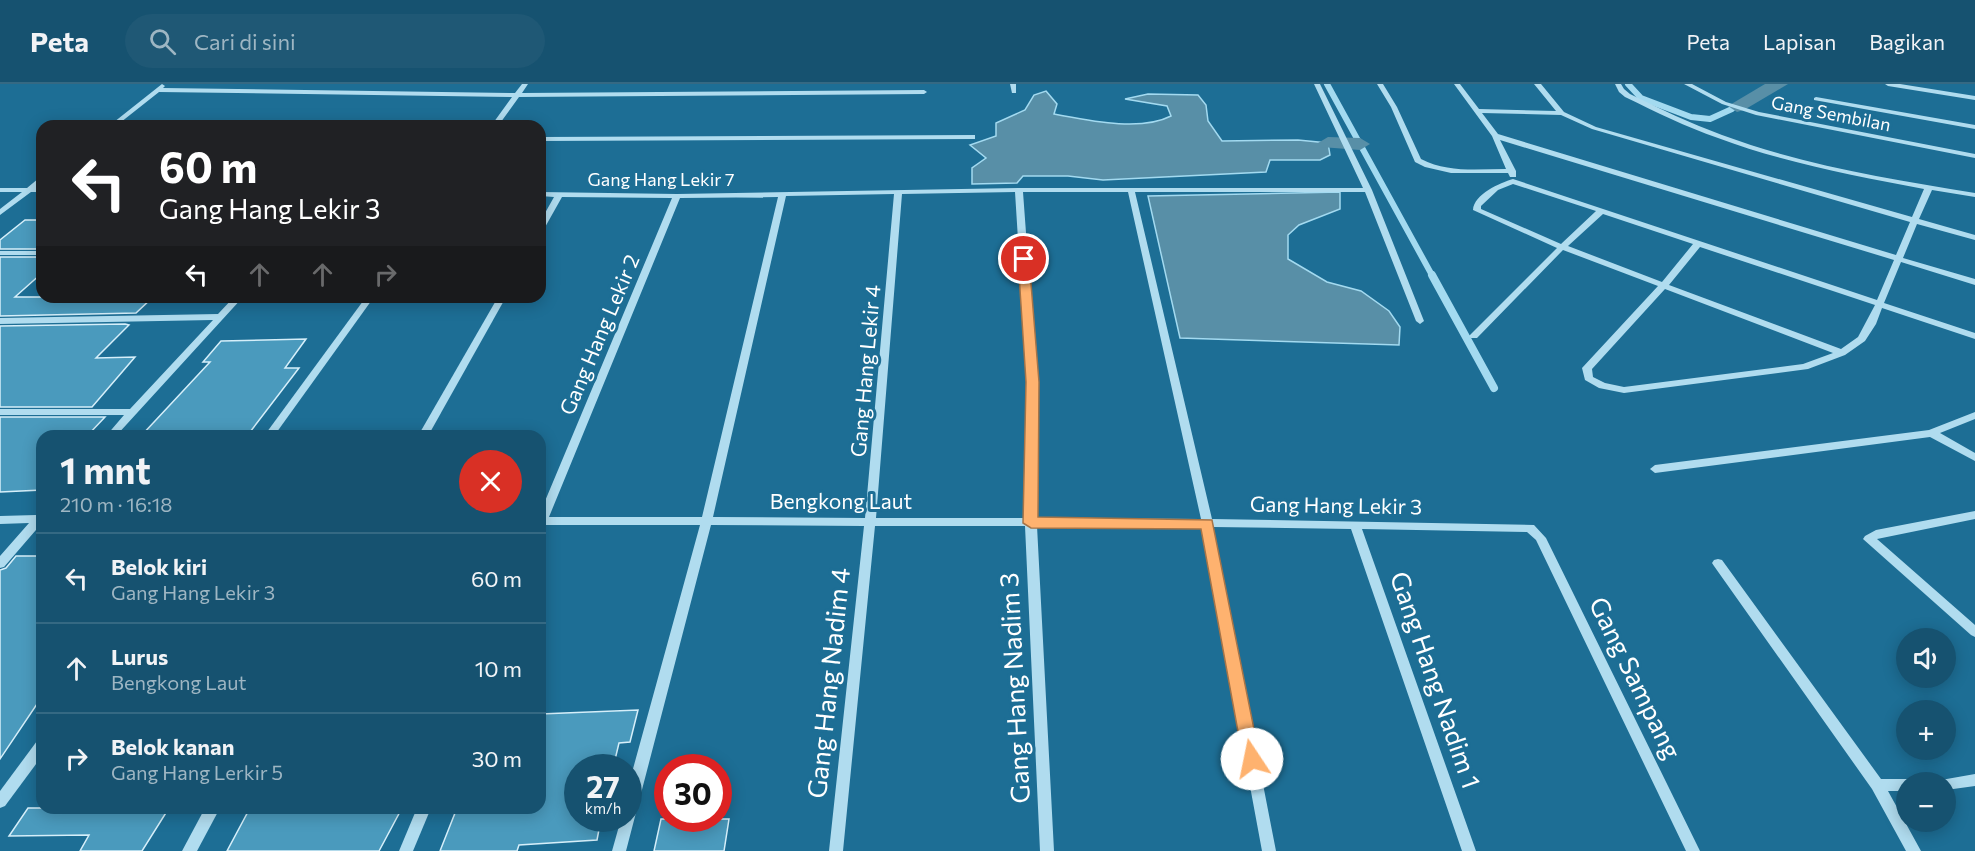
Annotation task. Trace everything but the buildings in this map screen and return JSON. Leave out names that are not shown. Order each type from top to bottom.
[{"type":"street","points":[[120,120],[164,84]]},
{"type":"street","points":[[498,120],[525,84]]},
{"type":"street","points":[[1317,84],[1368,190],[1420,321]]},
{"type":"street","points":[[1380,84],[1394,107],[1418,160],[1424,164],[1445,169],[1512,171]]},
{"type":"street","points":[[1457,84],[1495,136],[1512,171],[1513,181]]},
{"type":"street","points":[[1537,84],[1562,113],[1580,123],[1637,142],[1975,238]]},
{"type":"street","points":[[1618,84],[1627,95],[1662,114],[1720,135],[1807,161],[1975,195]]},
{"type":"street","name":"Gang Sembilan","points":[[1687,84],[1724,104],[1758,114],[1975,156]]},
{"type":"street","points":[[1888,84],[1975,98]]},
{"type":"street","points":[[157,90],[517,95],[924,92]]},
{"type":"street","points":[[1816,99],[1975,127]]},
{"type":"street","points":[[1477,111],[1562,113]]},
{"type":"street","points":[[1495,136],[1975,282]]},
{"type":"street","points":[[546,139],[972,137]]},
{"type":"street","points":[[1842,353],[1562,246],[1477,210],[1477,205],[1495,188],[1513,181],[1975,336]]},
{"type":"street","points":[[0,213],[36,185]]},
{"type":"street","points":[[1698,244],[1665,284],[1587,368],[1588,378],[1602,386],[1624,390],[1795,369],[1842,353],[1862,339],[1881,303],[1929,187]]},
{"type":"street","points":[[0,190],[36,190]]},
{"type":"street","name":"Gang Hang Lekir 7","points":[[546,194],[677,196],[1019,190],[1368,190]]},
{"type":"street","name":"Gang Hang Nadim 3","points":[[1019,190],[1032,382],[1031,523],[1047,851]]},
{"type":"street","points":[[1131,190],[1207,524],[1269,851]]},
{"type":"street","name":"Gang Hang Lekir 4","points":[[870,521],[898,193]]},
{"type":"street","points":[[546,218],[559,195]]},
{"type":"street","points":[[642,764],[706,522],[782,195]]},
{"type":"street","name":"Gang Hang Lekir 2","points":[[546,511],[677,196]]},
{"type":"street","points":[[1474,336],[1562,246],[1600,212]]},
{"type":"street","points":[[0,253],[36,253]]},
{"type":"street","points":[[116,430],[234,303]]},
{"type":"street","points":[[273,430],[366,303]]},
{"type":"street","points":[[426,430],[498,303]]},
{"type":"street","points":[[0,321],[222,317]]},
{"type":"street","points":[[0,412],[132,412]]},
{"type":"street","points":[[1655,469],[1931,433],[1975,415]]},
{"type":"street","points":[[1931,433],[1975,457]]},
{"type":"street","points":[[1975,514],[1876,534],[1869,539],[1975,632]]},
{"type":"street","points":[[0,520],[36,518]]},
{"type":"street","name":"Gang Hang Nadim 4","points":[[836,851],[870,521]]},
{"type":"street","name":"Gang Hang Lekir 3","points":[[1142,522],[1530,528]]},
{"type":"street","name":"Bengkong Laut","points":[[546,523],[1142,522]]},
{"type":"street","points":[[0,564],[36,524]]},
{"type":"street","name":"Gang Hang Nadim 1","points":[[1355,525],[1469,851]]},
{"type":"street","name":"Gang Sampang","points":[[1530,528],[1540,538],[1693,851]]},
{"type":"street","points":[[1718,563],[1877,785],[1914,851]]},
{"type":"street","points":[[0,802],[36,753]]},
{"type":"street","points":[[1956,783],[1975,780]]},
{"type":"street","points":[[1877,785],[1896,785]]},
{"type":"street","points":[[189,851],[210,814]]},
{"type":"street","points":[[406,851],[421,814]]},
{"type":"street","points":[[619,851],[624,832]]},
{"type":"water","points":[[1046,91],[1057,104],[1054,114],[1129,124],[1158,121],[1171,116],[1167,106],[1125,99],[1148,94],[1198,95],[1206,105],[1208,121],[1222,141],[1298,140],[1328,143],[1330,155],[1320,160],[1270,160],[1266,172],[1103,180],[1068,176],[1023,176],[1017,183],[972,184],[972,168],[986,158],[970,145],[996,136],[996,123],[1025,110],[1034,95]]},
{"type":"water","points":[[1340,192],[1340,209],[1299,225],[1288,235],[1288,259],[1327,282],[1361,291],[1389,311],[1400,327],[1399,345],[1180,338],[1148,196]]},
{"type":"waterway","points":[[1327,84],[1433,277]]},
{"type":"waterway","points":[[1628,84],[1641,98],[1691,117],[1710,119],[1732,109]]},
{"type":"waterway","points":[[1737,106],[1779,84]]},
{"type":"waterway","points":[[1328,143],[1360,144]]},
{"type":"waterway","points":[[1432,275],[1494,388]]},
{"type":"route","points":[[1024,259],[1032,382],[1031,523],[1207,524],[1252,759]]}]
